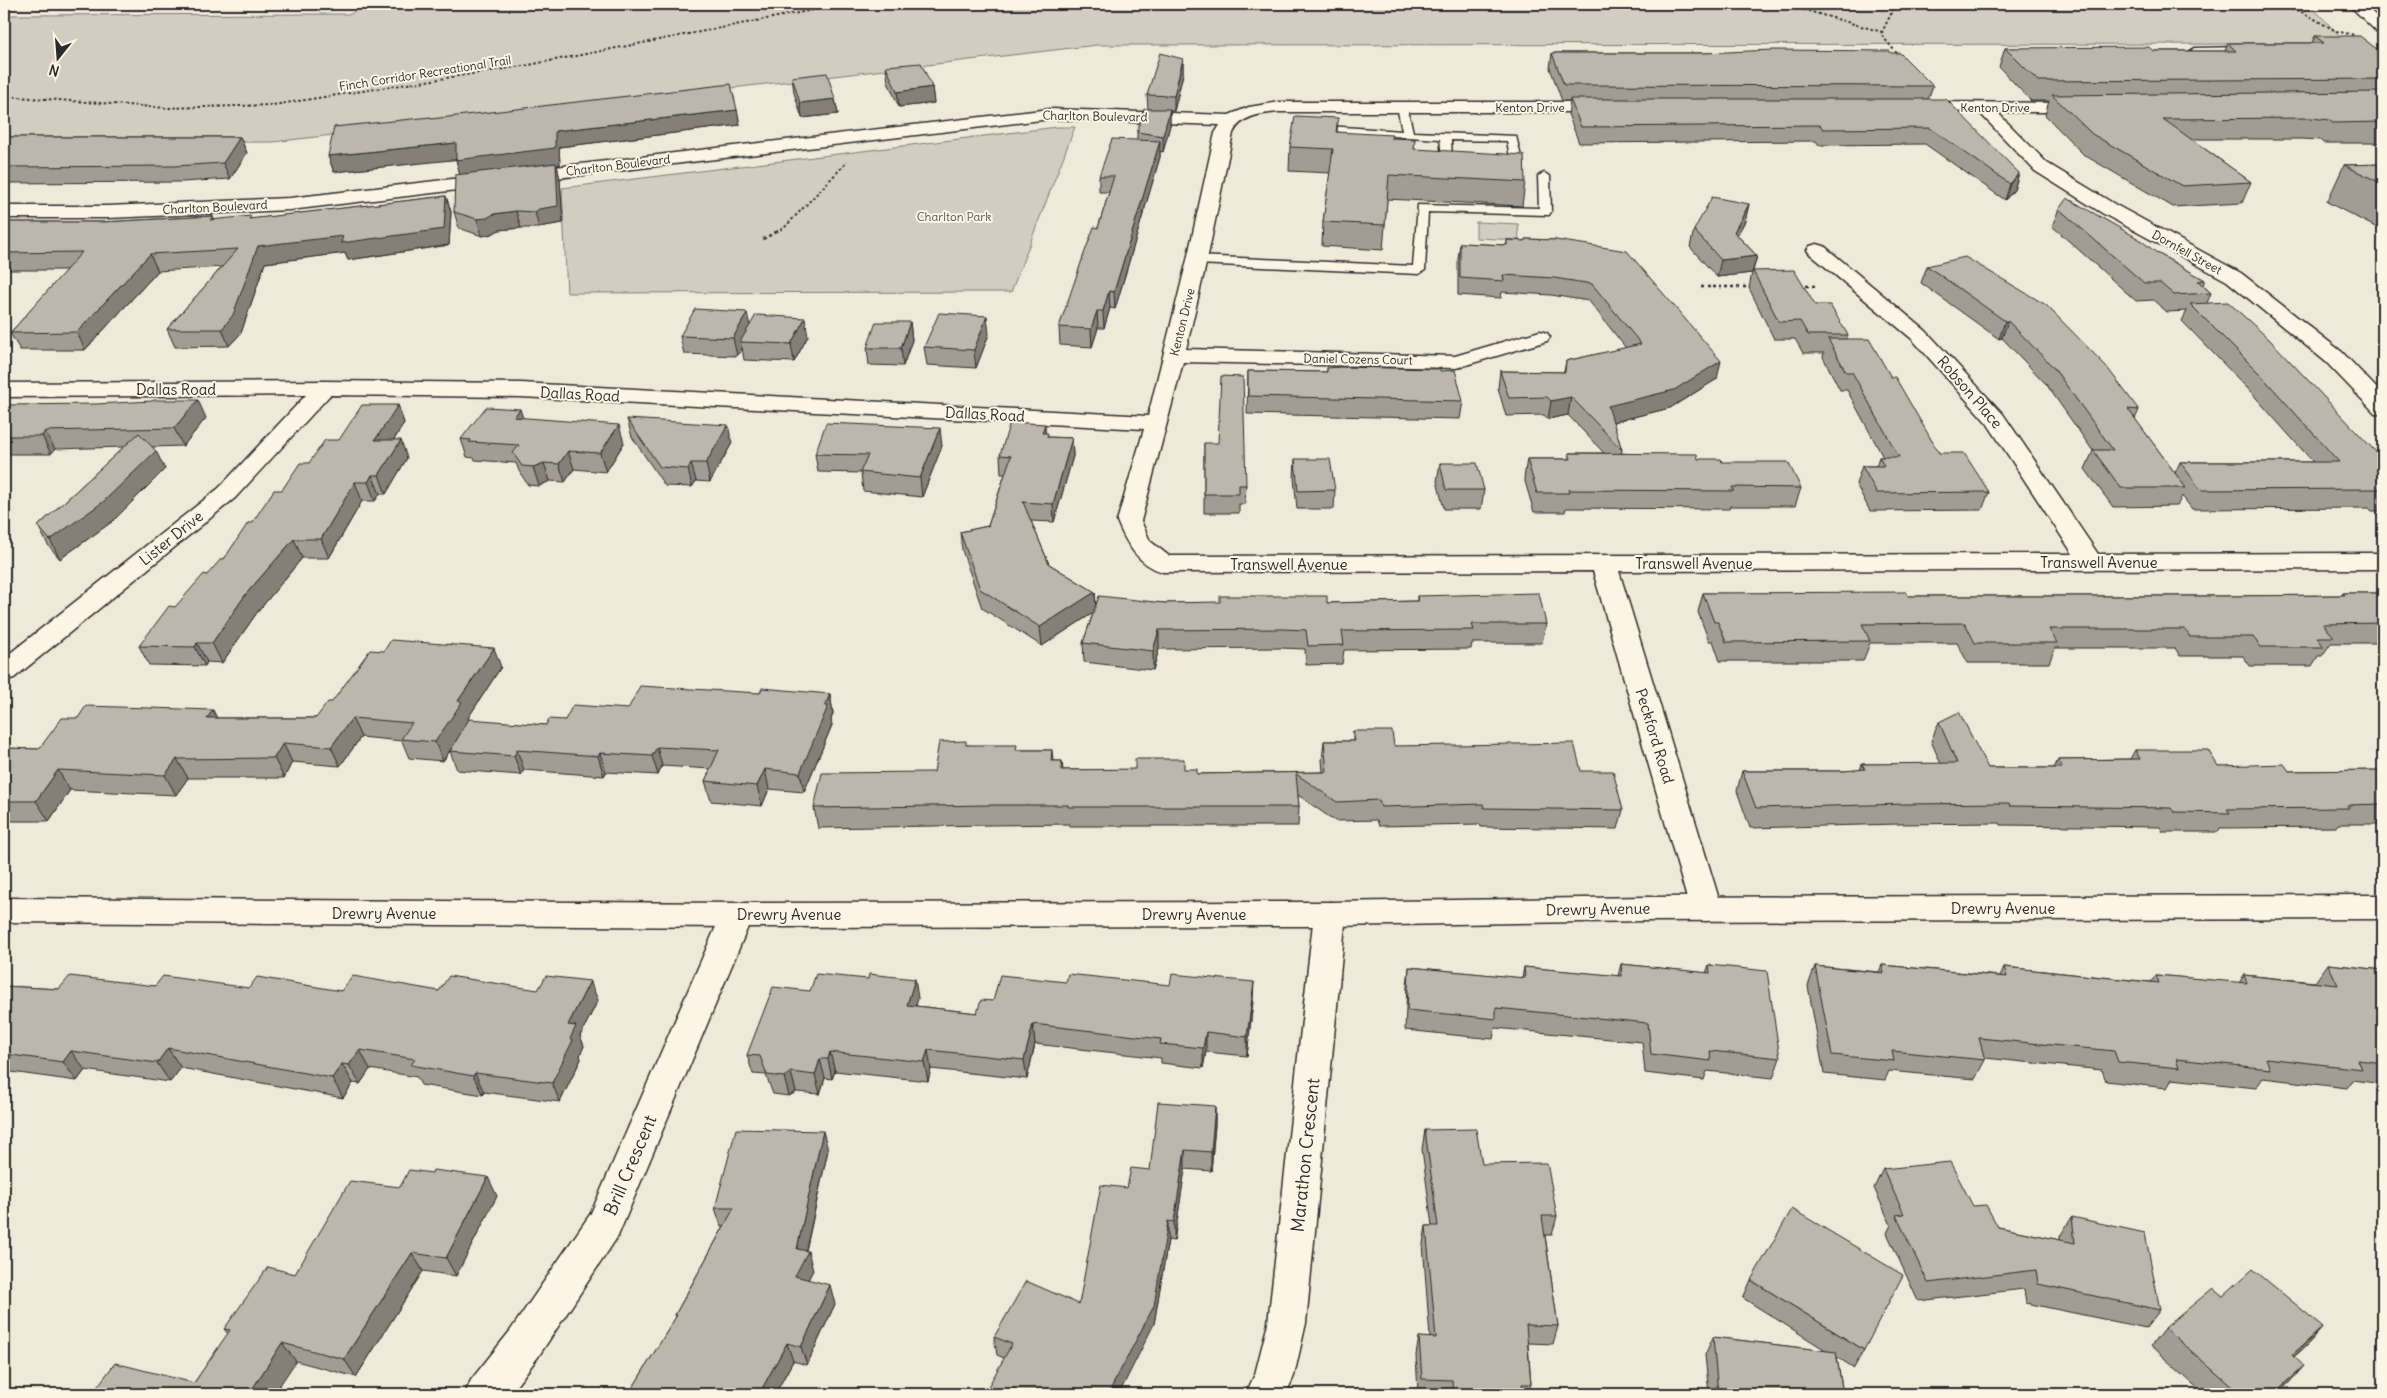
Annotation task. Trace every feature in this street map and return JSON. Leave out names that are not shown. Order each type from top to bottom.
[{"type":"street","points":[[2355,4],[2383,29]]},
{"type":"street","name":"Kenton Drive","points":[[1156,423],[1197,260],[1224,133],[1232,120],[1244,113],[1279,107],[1622,107]]},
{"type":"street","name":"Kenton Drive","points":[[1901,107],[2104,107]]},
{"type":"street","name":"Dornfell Street","points":[[1984,108],[2041,167],[2109,209],[2234,277],[2334,357],[2383,408]]},
{"type":"street","name":"Charlton Boulevard","points":[[4,212],[108,212],[290,204],[1050,114],[1232,120]]},
{"type":"street","name":"Robson Place","points":[[1817,250],[1919,335],[1995,419],[2091,562]]},
{"type":"street","name":"Daniel Cozens Court","points":[[1174,355],[1456,362],[1540,338]]},
{"type":"street","name":"Dallas Road","points":[[4,390],[324,388],[520,390],[1156,423]]},
{"type":"street","name":"Lister Drive","points":[[4,672],[227,493],[324,388]]},
{"type":"street","name":"Transwell Avenue","points":[[1156,423],[1129,521],[1139,545],[1163,564],[2383,561]]},
{"type":"street","name":"Peckford Road","points":[[1604,564],[1706,909]]},
{"type":"street","name":"Drewry Avenue","points":[[4,910],[737,915],[1330,914],[1706,909],[2383,908]]},
{"type":"street","name":"Marathon Crescent","points":[[1266,1394],[1274,1376],[1287,1323],[1330,914]]},
{"type":"street","name":"Brill Crescent","points":[[485,1394],[524,1344],[605,1224],[737,915]]},
{"type":"lane","points":[[2195,51],[2254,50]]},
{"type":"lane","points":[[1402,106],[1408,135]]},
{"type":"lane","points":[[1305,128],[1377,131],[1408,135],[1512,138],[1517,165],[1487,164]]},
{"type":"lane","points":[[1445,136],[1447,162],[1467,163]]},
{"type":"lane","points":[[1197,260],[1418,270],[1422,208],[1545,212],[1544,176]]},
{"type":"path","name":"Finch Corridor Recreational Trail","points":[[4,96],[167,108],[273,105],[530,65],[844,4]]},
{"type":"path","points":[[1784,4],[1882,32]]},
{"type":"path","points":[[1896,4],[1882,32],[1884,38],[1903,61]]},
{"type":"path","points":[[2133,4],[2218,6],[2246,4]]},
{"type":"path","points":[[2262,4],[2300,11],[2320,20],[2338,34],[2344,35]]},
{"type":"path","points":[[763,239],[785,227],[852,156]]},
{"type":"path","points":[[1701,287],[1761,286]]},
{"type":"path","points":[[1791,286],[1860,286]]},
{"type":"green space","points":[[365,4],[2309,4],[2348,44],[1097,45],[273,142],[4,143],[4,15],[351,14]]},
{"type":"green space","name":"Charlton Park","points":[[1057,127],[1075,127],[1011,292],[567,293],[562,188]]},
{"type":"green space","points":[[1476,222],[1518,224],[1519,240],[1476,238]]},
{"type":"building","points":[[2315,36],[2360,36],[2383,54],[2383,79],[2038,81],[2005,48],[2149,47],[2153,51],[2236,51],[2228,43],[2324,43]]},
{"type":"building","points":[[1774,50],[1890,51],[1891,53],[1900,53],[1933,86],[1564,85],[1552,53],[1703,53]]},
{"type":"building","points":[[1160,53],[1183,59],[1174,96],[1147,95]]},
{"type":"building","points":[[921,63],[932,87],[897,92],[886,66]]},
{"type":"building","points":[[827,73],[835,99],[800,103],[792,77]]},
{"type":"building","points":[[731,84],[737,110],[555,131],[555,148],[456,160],[456,143],[328,156],[334,127],[431,117],[431,119]]},
{"type":"building","points":[[2383,92],[2383,122],[2333,123],[2329,120],[2312,118],[2163,119],[2251,182],[2182,186],[2092,134],[2052,95]]},
{"type":"building","points":[[1570,99],[1946,99],[2019,173],[2010,184],[1930,128],[1823,129],[1820,125],[1581,127]]},
{"type":"building","points":[[1144,109],[1170,109],[1163,136],[1137,132]]},
{"type":"building","points":[[1295,116],[1338,118],[1336,132],[1392,135],[1391,138],[1415,139],[1414,149],[1524,155],[1525,182],[1389,175],[1385,225],[1323,222],[1333,149],[1290,147]]},
{"type":"building","points":[[4,137],[240,137],[223,163],[175,166],[4,167]]},
{"type":"building","points":[[1112,139],[1160,141],[1114,292],[1109,291],[1103,311],[1097,311],[1091,329],[1059,327],[1094,227],[1098,228],[1114,176],[1099,176]]},
{"type":"building","points":[[556,163],[558,206],[539,209],[535,212],[516,211],[477,219],[454,212],[455,175]]},
{"type":"building","points":[[2383,164],[2383,184],[2344,165]]},
{"type":"building","points":[[446,196],[444,229],[341,243],[343,236],[258,246],[233,315],[222,329],[167,329],[238,249],[150,254],[77,332],[10,333],[82,252],[4,253],[4,222],[102,222],[213,216],[210,220],[251,216],[249,219]]},
{"type":"building","points":[[1712,197],[1749,204],[1734,232],[1757,256],[1721,260],[1694,230]]},
{"type":"building","points":[[2067,198],[2139,239],[2157,253],[2205,280],[2198,281],[2211,293],[2174,295],[2160,283],[2144,283],[2059,209]]},
{"type":"building","points":[[1525,239],[1556,240],[1627,251],[1721,361],[1674,390],[1608,406],[1622,450],[1571,397],[1551,401],[1547,397],[1509,398],[1500,371],[1565,372],[1566,361],[1641,344],[1592,284],[1554,278],[1503,275],[1504,281],[1460,278],[1460,243],[1507,245],[1507,240],[1525,241]]},
{"type":"building","points":[[1965,257],[2046,305],[2106,366],[2139,410],[2128,409],[2186,488],[2121,488],[2093,450],[2113,450],[2053,367],[2008,321],[2005,321],[1927,266]]},
{"type":"building","points":[[1794,270],[1815,305],[1830,305],[1848,335],[1808,335],[1800,321],[1779,322],[1753,271]]},
{"type":"building","points":[[2228,302],[2269,339],[2375,451],[2383,451],[2383,493],[2379,489],[2201,490],[2180,462],[2339,462],[2258,372],[2190,304]]},
{"type":"building","points":[[695,309],[747,313],[733,338],[680,336]]},
{"type":"building","points":[[939,313],[987,316],[974,350],[924,347]]},
{"type":"building","points":[[756,315],[805,318],[791,344],[740,342]]},
{"type":"building","points":[[876,322],[910,322],[901,348],[867,348]]},
{"type":"building","points":[[1828,339],[1869,339],[1891,377],[1895,377],[1939,453],[1964,453],[1989,492],[1877,493],[1862,466],[1884,466],[1879,457],[1899,457],[1852,372],[1846,372]]},
{"type":"building","points":[[1327,368],[1455,370],[1463,401],[1248,396],[1248,371],[1327,372]]},
{"type":"building","points":[[1221,376],[1243,377],[1246,485],[1239,485],[1239,494],[1204,494],[1204,443],[1218,443]]},
{"type":"building","points":[[154,400],[198,400],[174,428],[45,431],[42,436],[4,436],[4,405],[96,404]]},
{"type":"building","points":[[362,405],[398,405],[375,440],[401,440],[379,475],[372,475],[368,482],[355,482],[321,539],[294,539],[246,594],[212,643],[197,643],[195,647],[139,646],[169,606],[175,607],[204,574],[207,575],[221,559],[224,559],[248,523],[252,523],[274,490],[282,490],[300,463],[309,463],[325,440],[339,440]]},
{"type":"building","points":[[486,407],[520,409],[514,417],[619,425],[600,453],[568,451],[559,464],[544,463],[533,467],[522,466],[513,453],[519,445],[469,442],[471,440],[461,439]]},
{"type":"building","points":[[627,419],[728,425],[706,463],[691,463],[688,469],[660,467]]},
{"type":"building","points":[[1010,422],[1045,424],[1042,433],[1048,433],[1047,437],[1072,438],[1053,504],[1023,502],[1049,564],[1095,592],[1040,627],[980,589],[960,532],[988,526],[1011,456],[1000,455]]},
{"type":"building","points":[[826,423],[940,428],[920,478],[860,472],[868,455],[815,454]]},
{"type":"building","points":[[139,433],[156,451],[103,502],[50,540],[38,526]]},
{"type":"building","points":[[1569,453],[1697,454],[1698,459],[1721,459],[1722,462],[1788,462],[1801,488],[1732,487],[1734,491],[1568,490],[1569,493],[1537,493],[1527,459],[1571,459]]},
{"type":"building","points":[[1295,459],[1330,459],[1335,490],[1298,491]]},
{"type":"building","points":[[1440,463],[1477,463],[1484,490],[1446,490]]},
{"type":"building","points":[[1906,592],[1908,596],[2227,596],[2383,593],[2383,623],[2323,624],[2334,637],[2317,637],[2324,647],[2261,647],[2253,637],[2190,637],[2185,629],[2049,629],[2057,643],[1975,643],[1965,623],[1862,624],[1870,641],[1726,642],[1718,622],[1714,622],[1703,593]]},
{"type":"building","points":[[1539,593],[1546,624],[1472,624],[1474,630],[1342,631],[1344,645],[1308,646],[1306,630],[1282,629],[1159,630],[1153,651],[1083,643],[1099,596],[1164,603],[1220,602],[1220,596],[1327,596],[1327,603],[1418,601],[1417,596]]},
{"type":"building","points":[[391,640],[494,648],[458,701],[462,702],[435,742],[401,739],[412,723],[352,718],[331,747],[283,743],[274,758],[177,759],[165,775],[58,770],[36,801],[4,801],[4,748],[39,749],[62,718],[78,718],[86,706],[213,710],[207,718],[316,718],[328,702],[332,702],[370,650],[384,651]]},
{"type":"building","points":[[640,686],[760,693],[762,688],[830,694],[825,706],[828,706],[800,773],[765,769],[757,786],[705,781],[719,750],[657,747],[652,756],[600,753],[598,756],[517,750],[514,756],[450,751],[469,719],[546,725],[549,719],[565,720],[573,705],[628,709]]},
{"type":"building","points":[[1959,712],[1988,768],[2062,768],[2058,760],[2140,759],[2135,750],[2208,750],[2218,766],[2284,764],[2289,771],[2383,770],[2383,804],[2347,805],[2349,808],[2227,809],[2230,813],[2174,812],[2171,808],[2010,806],[2009,803],[1756,808],[1742,771],[1844,771],[1865,769],[1862,764],[1957,763],[1939,722]]},
{"type":"building","points":[[1353,731],[1392,731],[1394,746],[1574,743],[1581,771],[1613,771],[1623,810],[1484,808],[1483,804],[1381,807],[1379,800],[1337,802],[1296,774],[1299,807],[988,805],[814,808],[822,773],[934,772],[939,742],[966,741],[966,745],[1017,745],[1016,750],[1052,750],[1051,761],[1062,761],[1061,770],[1135,769],[1135,759],[1184,759],[1184,769],[1197,769],[1197,774],[1327,772],[1324,741],[1355,741]]},
{"type":"building","points":[[1621,964],[1710,973],[1709,965],[1767,971],[1780,1058],[1710,1051],[1711,1061],[1651,1054],[1648,1023],[1496,1008],[1496,1019],[1407,1010],[1409,967],[1525,978],[1524,967],[1622,976]]},
{"type":"building","points":[[2328,964],[2383,970],[2383,1063],[2358,1060],[2362,1069],[2266,1058],[2270,1069],[2176,1059],[2179,1068],[2118,1062],[2114,1051],[1979,1038],[1985,1060],[1892,1051],[1894,1061],[1832,1055],[1815,966],[1884,973],[1882,965],[2007,977],[2004,967],[2159,983],[2156,975],[2247,983],[2244,975],[2338,985]]},
{"type":"building","points":[[816,974],[868,979],[869,974],[915,979],[907,1005],[977,1013],[981,1000],[993,1001],[1000,975],[1066,982],[1068,974],[1170,985],[1172,974],[1254,982],[1247,1037],[1206,1032],[1203,1048],[1160,1044],[1161,1039],[1033,1024],[1024,1060],[928,1050],[924,1062],[830,1052],[828,1059],[820,1059],[815,1075],[791,1072],[784,1077],[767,1075],[760,1056],[747,1055],[773,987],[810,991]]},
{"type":"building","points":[[70,976],[155,986],[163,976],[249,988],[257,977],[341,991],[353,976],[439,991],[449,976],[538,990],[546,976],[590,981],[568,1025],[576,1026],[570,1039],[573,1040],[552,1083],[475,1073],[473,1076],[411,1065],[415,1059],[360,1050],[349,1065],[342,1064],[332,1078],[168,1048],[157,1063],[71,1051],[63,1062],[4,1054],[4,986],[59,989]]},
{"type":"building","points":[[1158,1102],[1215,1106],[1211,1152],[1185,1150],[1174,1222],[1168,1221],[1154,1306],[1108,1394],[984,1394],[1012,1344],[994,1337],[1026,1281],[1079,1304],[1101,1185],[1127,1188],[1131,1168],[1150,1170]]},
{"type":"building","points":[[736,1129],[823,1131],[797,1249],[808,1251],[795,1276],[830,1285],[801,1347],[787,1343],[759,1394],[629,1394],[677,1315],[675,1315],[734,1208],[715,1208]]},
{"type":"building","points":[[1476,1129],[1482,1164],[1547,1163],[1557,1216],[1542,1216],[1558,1326],[1526,1325],[1531,1384],[1522,1384],[1524,1394],[1453,1394],[1452,1380],[1422,1379],[1419,1337],[1436,1338],[1426,1226],[1438,1226],[1425,1130]]},
{"type":"building","points":[[1950,1162],[1973,1206],[1986,1205],[1998,1227],[2075,1243],[2072,1217],[2145,1233],[2160,1310],[2038,1284],[2036,1270],[1928,1283],[1896,1215],[1904,1214],[1883,1169]]},
{"type":"building","points":[[409,1170],[432,1173],[433,1170],[488,1177],[446,1258],[412,1253],[344,1359],[282,1343],[249,1394],[92,1394],[115,1363],[194,1383],[230,1330],[224,1329],[268,1267],[295,1274],[350,1181],[400,1187]]},
{"type":"building","points":[[1792,1209],[1903,1275],[1864,1350],[1751,1280]]},
{"type":"building","points":[[2253,1269],[2323,1327],[2292,1355],[2304,1366],[2273,1394],[2240,1394],[2165,1328],[2213,1288],[2223,1296]]},
{"type":"building","points":[[1713,1337],[1836,1352],[1843,1394],[1718,1394]]}]
